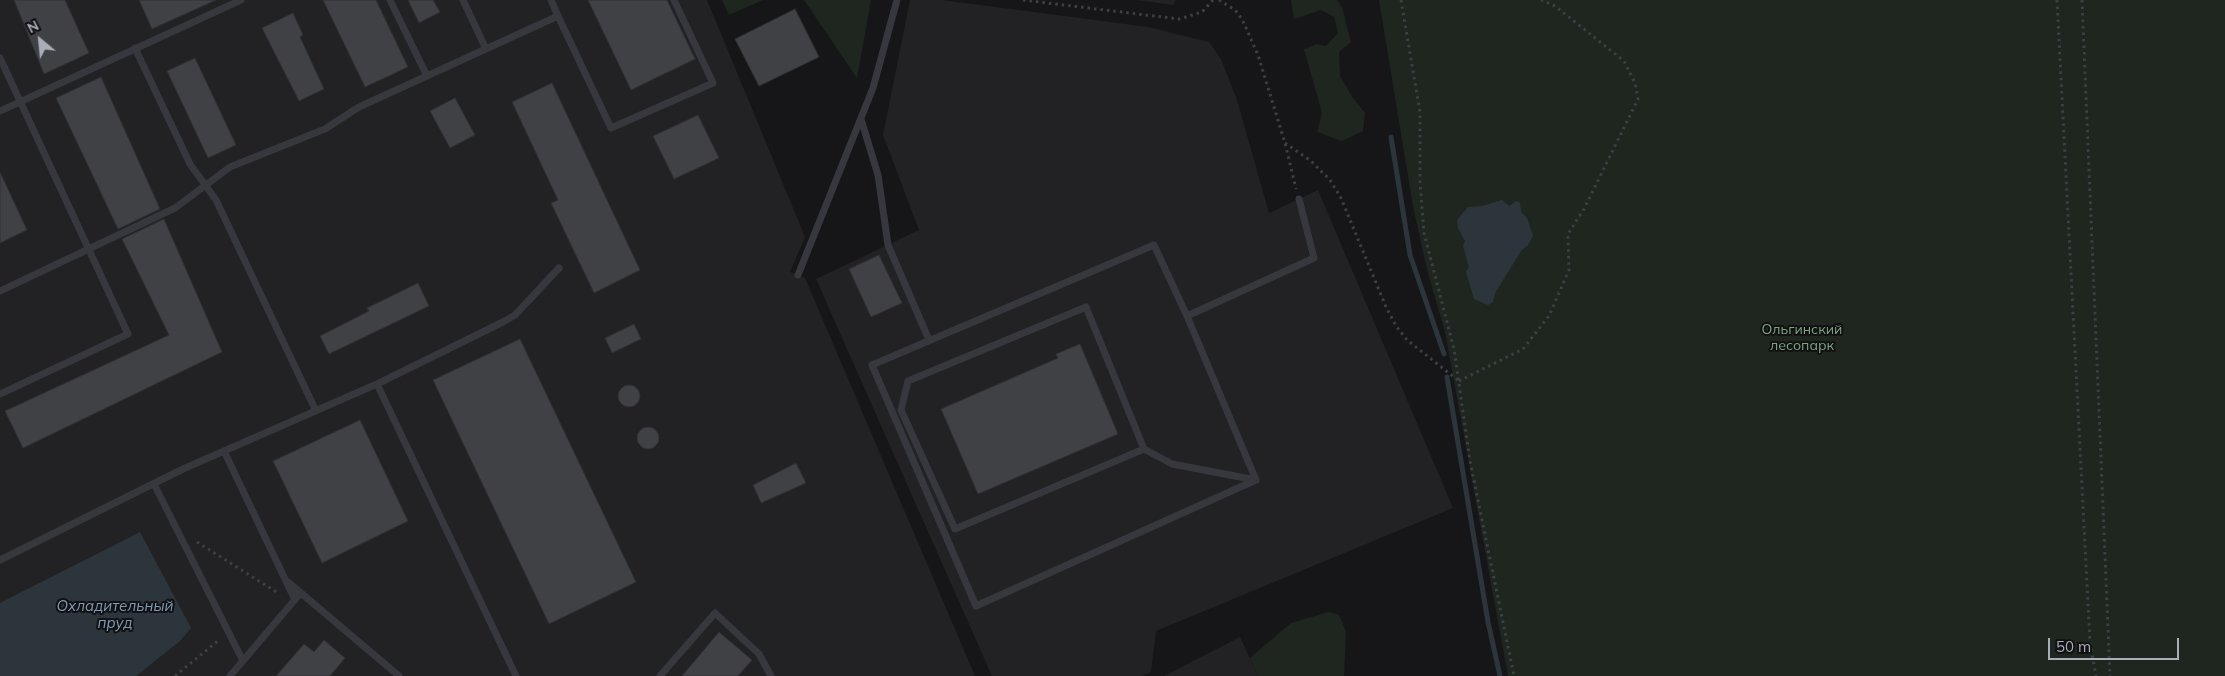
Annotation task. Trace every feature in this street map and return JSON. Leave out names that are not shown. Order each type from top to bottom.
[{"type":"lane","points":[[0,110],[241,0]]},
{"type":"lane","points":[[390,0],[427,76]]},
{"type":"lane","points":[[463,0],[486,49]]},
{"type":"lane","points":[[551,0],[611,128],[713,83],[674,0]]},
{"type":"lane","points":[[798,275],[874,88],[897,0]]},
{"type":"lane","points":[[0,291],[175,208],[230,167],[325,129],[359,107],[558,16]]},
{"type":"lane","points":[[136,48],[190,164],[216,200],[316,411]]},
{"type":"lane","points":[[0,58],[128,334],[0,394]]},
{"type":"lane","points":[[861,118],[878,175],[888,245],[929,340]]},
{"type":"lane","points":[[1187,316],[1314,258],[1298,196]]},
{"type":"lane","points":[[1154,245],[1187,316],[1256,480],[976,606],[872,364],[1154,245]]},
{"type":"lane","points":[[0,560],[224,451],[377,384],[515,315],[559,268]]},
{"type":"lane","points":[[1144,449],[955,529],[901,410],[908,381],[1086,306],[1144,449],[1172,464],[1256,480]]},
{"type":"lane","points":[[377,384],[516,676]]},
{"type":"lane","points":[[224,451],[295,600]]},
{"type":"lane","points":[[154,484],[243,661]]},
{"type":"lane","points":[[286,580],[399,676]]},
{"type":"lane","points":[[230,676],[300,593]]},
{"type":"lane","points":[[660,676],[715,613],[759,654],[771,676]]},
{"type":"path","points":[[1023,0],[1178,19],[1202,12],[1213,0]]},
{"type":"path","points":[[1219,0],[1235,10],[1249,33],[1258,55],[1285,142],[1298,196]]},
{"type":"path","points":[[1401,0],[1420,112],[1420,181],[1424,233],[1454,349],[1470,461],[1514,676]]},
{"type":"path","points":[[1459,382],[1524,349],[1549,316],[1569,270],[1568,234],[1584,209],[1638,99],[1635,83],[1624,61],[1555,6],[1541,0]]},
{"type":"path","points":[[2057,0],[2090,643],[2096,676]]},
{"type":"path","points":[[2082,0],[2110,676]]},
{"type":"path","points":[[1285,142],[1311,161],[1330,180],[1341,198],[1386,308],[1396,326],[1407,340],[1459,382]]},
{"type":"path","points":[[176,529],[270,589],[295,600]]},
{"type":"path","points":[[175,676],[228,632]]},
{"type":"shaded area","points":[[0,0],[707,0],[805,237],[790,272],[805,278],[975,676],[0,676]]},
{"type":"shaded area","points":[[910,0],[942,0],[1148,27],[1209,42],[1221,59],[1237,100],[1269,213],[1318,190],[1453,508],[1156,631],[1151,672],[1142,676],[992,676],[816,279],[919,230],[883,135]]},
{"type":"shaded area","points":[[1135,0],[1175,0],[1174,5]]},
{"type":"shaded area","points":[[1240,637],[1258,676],[1164,676]]},
{"type":"green space","points":[[722,0],[763,0],[729,15]]},
{"type":"green space","points":[[804,0],[871,0],[857,78]]},
{"type":"green space","points":[[1291,0],[1337,0],[1342,7],[1351,42],[1339,52],[1340,76],[1353,98],[1365,113],[1363,131],[1342,141],[1317,132],[1322,113],[1304,49],[1317,44],[1326,46],[1338,33],[1334,17],[1321,10],[1294,19]]},
{"type":"green space","name":"Ольгинский лесопарк","points":[[1379,0],[2225,0],[2225,676],[1508,676],[1445,332],[1427,270],[1413,206]]},
{"type":"green space","points":[[1328,612],[1339,615],[1346,631],[1344,676],[1258,676],[1250,658],[1291,623]]},
{"type":"water","points":[[1502,200],[1509,206],[1516,201],[1520,203],[1521,212],[1527,218],[1533,236],[1528,245],[1521,251],[1495,293],[1493,302],[1488,305],[1474,299],[1466,272],[1469,267],[1463,246],[1465,241],[1458,228],[1457,220],[1468,207],[1482,206]]},
{"type":"water","name":"Охладительный пруд","points":[[140,532],[191,628],[180,641],[136,676],[0,676],[0,603]]},
{"type":"building","points":[[14,0],[65,0],[89,53],[44,74]]},
{"type":"building","points":[[139,0],[216,0],[152,29]]},
{"type":"building","points":[[323,0],[376,0],[408,67],[365,87]]},
{"type":"building","points":[[408,0],[433,0],[440,12],[419,23]]},
{"type":"building","points":[[588,0],[667,0],[695,59],[631,90]]},
{"type":"building","points":[[795,9],[819,57],[759,86],[735,39]]},
{"type":"building","points":[[293,13],[303,35],[300,37],[324,89],[299,101],[262,28]]},
{"type":"building","points":[[195,58],[236,145],[208,158],[167,71]]},
{"type":"building","points":[[101,77],[160,209],[118,229],[56,98]]},
{"type":"building","points":[[552,83],[640,270],[594,293],[551,203],[558,200],[512,102]]},
{"type":"building","points":[[455,98],[475,135],[450,148],[430,111]]},
{"type":"building","points":[[698,115],[719,158],[674,179],[653,136]]},
{"type":"building","points":[[0,172],[27,230],[0,243]]},
{"type":"building","points":[[164,219],[222,352],[23,448],[5,411],[169,335],[122,239]]},
{"type":"building","points":[[879,255],[902,303],[871,317],[849,269]]},
{"type":"building","points":[[418,283],[429,306],[329,354],[320,336],[369,311],[367,308]]},
{"type":"building","points":[[634,324],[641,339],[612,353],[605,338]]},
{"type":"building","points":[[520,339],[636,582],[549,624],[433,380]]},
{"type":"building","points":[[1080,344],[1118,434],[978,494],[941,409],[1058,358],[1056,354]]},
{"type":"building","points":[[629,385],[637,388],[640,396],[637,404],[629,407],[621,404],[618,396],[621,388]]},
{"type":"building","points":[[360,420],[408,521],[322,563],[273,461]]},
{"type":"building","points":[[648,427],[656,430],[659,438],[656,446],[648,449],[640,446],[637,438],[640,430]]},
{"type":"building","points":[[796,463],[806,483],[761,503],[753,485]]},
{"type":"building","points":[[719,632],[752,660],[738,676],[682,676]]},
{"type":"building","points":[[324,640],[345,658],[330,676],[276,676],[304,644],[314,652]]},
{"type":"waterway","points":[[1391,137],[1410,255],[1444,354]]},
{"type":"waterway","points":[[1447,377],[1488,622],[1500,676]]}]
